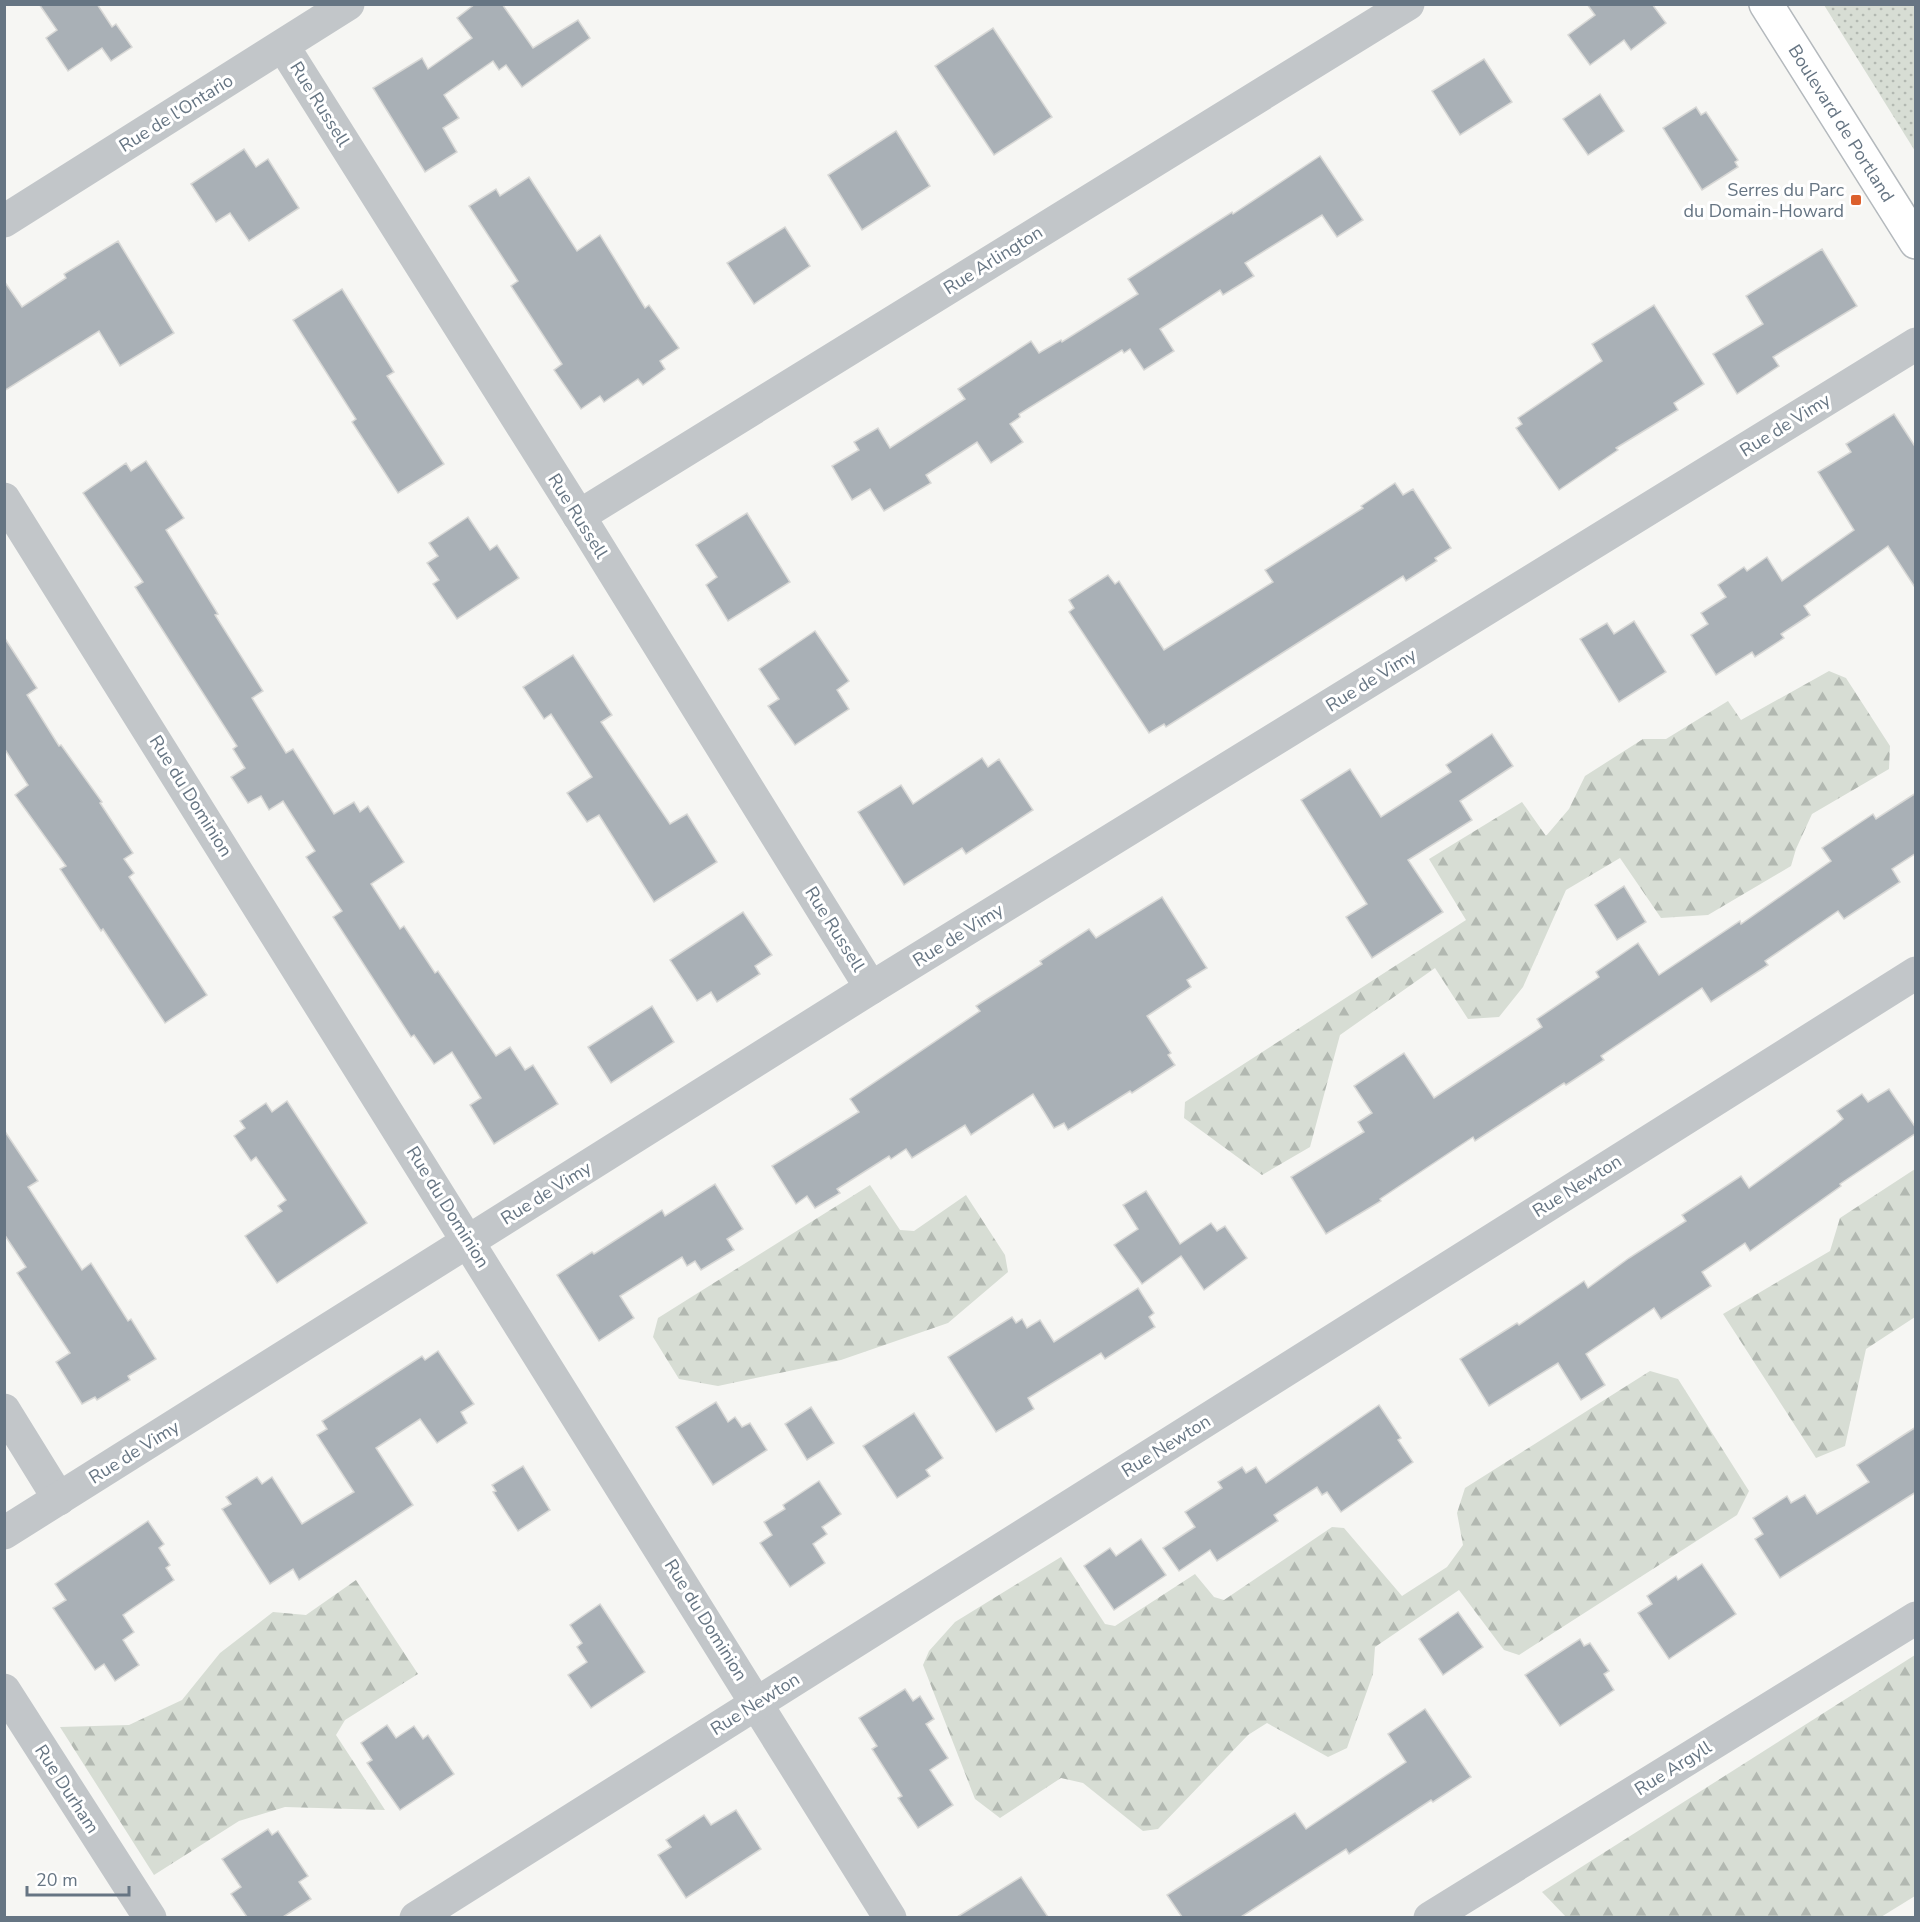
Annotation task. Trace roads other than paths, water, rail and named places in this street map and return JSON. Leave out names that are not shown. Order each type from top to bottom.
[{"type":"main road","name":"Boulevard de Portland","points":[[1766,4],[1916,242]]},
{"type":"street","name":"Rue de l'Ontario","points":[[4,221],[348,4]]},
{"type":"street","name":"Rue Arlington","points":[[579,516],[1408,4]]},
{"type":"street","name":"Rue Russell","points":[[283,46],[579,516],[872,988]]},
{"type":"street","name":"Rue de Vimy","points":[[4,1533],[872,988],[1916,344]]},
{"type":"street","name":"Rue du Dominion","points":[[4,499],[470,1241],[890,1917]]},
{"type":"street","name":"Rue Newton","points":[[416,1917],[1916,973]]},
{"type":"street","points":[[4,1410],[59,1499]]},
{"type":"street","name":"Rue Argyll","points":[[1430,1917],[1916,1618]]},
{"type":"street","name":"Rue Durham","points":[[4,1690],[150,1917]]},
{"type":"place","name":"Serres du Parc du Domain-Howard","points":[[1856,200]]}]
